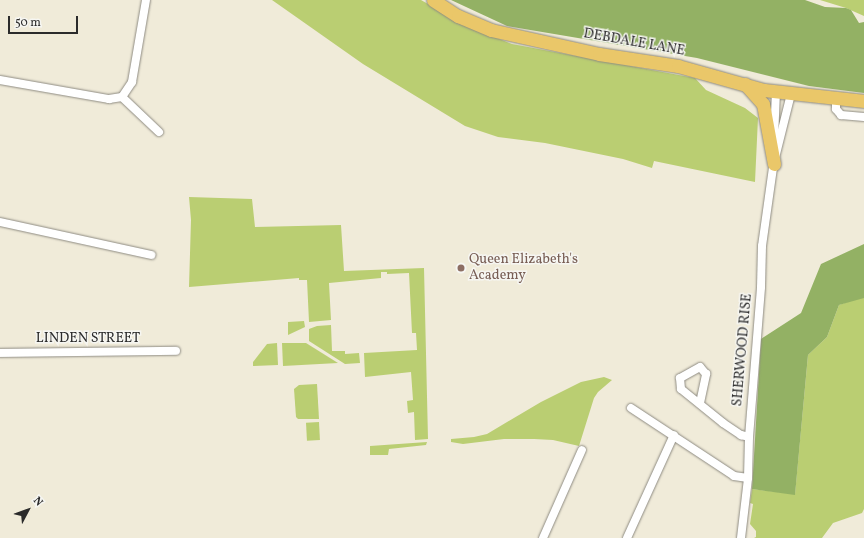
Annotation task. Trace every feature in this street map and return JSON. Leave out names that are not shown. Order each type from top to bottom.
[{"type":"main road","name":"DEBDALE LANE","points":[[432,0],[458,16],[491,30],[599,54],[678,66],[776,92],[864,101]]},
{"type":"main road","points":[[745,84],[763,104],[774,164]]},
{"type":"street","points":[[0,80],[109,99],[122,96],[132,82],[146,0]]},
{"type":"street","name":"SHERWOOD RISE","points":[[774,164],[776,92]]},
{"type":"street","name":"SHERWOOD RISE","points":[[740,538],[748,478],[749,437],[761,287],[762,246],[774,164],[791,94]]},
{"type":"street","points":[[122,96],[159,132]]},
{"type":"street","points":[[836,99],[836,109],[840,115],[864,117]]},
{"type":"street","points":[[0,222],[152,255]]},
{"type":"street","name":"LINDEN STREET","points":[[0,353],[176,351]]},
{"type":"street","points":[[700,402],[710,413],[723,423],[741,435],[749,437]]},
{"type":"street","points":[[632,408],[734,476],[748,478]]},
{"type":"street","points":[[627,538],[674,435]]},
{"type":"street","points":[[543,538],[582,450]]},
{"type":"green space","points":[[272,0],[421,0],[465,25],[512,44],[695,78],[706,90],[745,108],[758,118],[755,182],[654,161],[652,168],[623,159],[545,143],[498,137],[465,126],[363,64]]},
{"type":"green space","points":[[451,0],[805,0],[825,7],[846,8],[851,10],[859,23],[864,22],[864,93],[809,86],[697,58],[507,26]]},
{"type":"green space","points":[[820,0],[864,0],[864,16],[846,8]]},
{"type":"green space","points":[[189,197],[252,199],[255,227],[341,225],[344,271],[424,268],[428,439],[415,440],[414,412],[408,413],[407,401],[413,400],[411,372],[365,377],[364,353],[417,350],[416,333],[412,333],[409,273],[387,274],[387,272],[381,272],[381,278],[329,283],[331,320],[309,322],[307,280],[299,280],[299,278],[189,287],[191,220]]},
{"type":"green space","points":[[864,244],[864,298],[839,305],[827,337],[808,355],[795,495],[752,489],[761,339],[801,313],[821,264]]},
{"type":"green space","points":[[858,298],[864,298],[864,509],[862,513],[833,523],[822,538],[754,538],[756,537],[756,531],[750,524],[753,504],[750,503],[752,489],[795,494],[808,355],[827,337],[839,305]]},
{"type":"green space","points":[[304,321],[305,327],[288,335],[288,322]]},
{"type":"green space","points":[[331,325],[332,351],[345,351],[345,354],[359,353],[360,363],[345,364],[309,341],[309,329],[317,326]]},
{"type":"green space","points":[[277,343],[278,365],[253,366],[253,362],[267,344]]},
{"type":"green space","points":[[282,343],[306,343],[338,363],[283,366]]},
{"type":"green space","points":[[604,377],[612,380],[598,392],[594,398],[579,446],[553,440],[534,439],[504,439],[463,444],[451,442],[451,439],[487,434],[541,402],[581,382]]},
{"type":"green space","points":[[317,384],[319,419],[298,419],[296,417],[294,389],[299,385]]},
{"type":"green space","points":[[319,422],[320,440],[307,441],[306,423]]},
{"type":"green space","points":[[427,442],[426,445],[389,449],[388,455],[370,455],[370,446]]},
{"type":"place","name":"Queen Elizabeth's Academy","points":[[461,268]]}]
